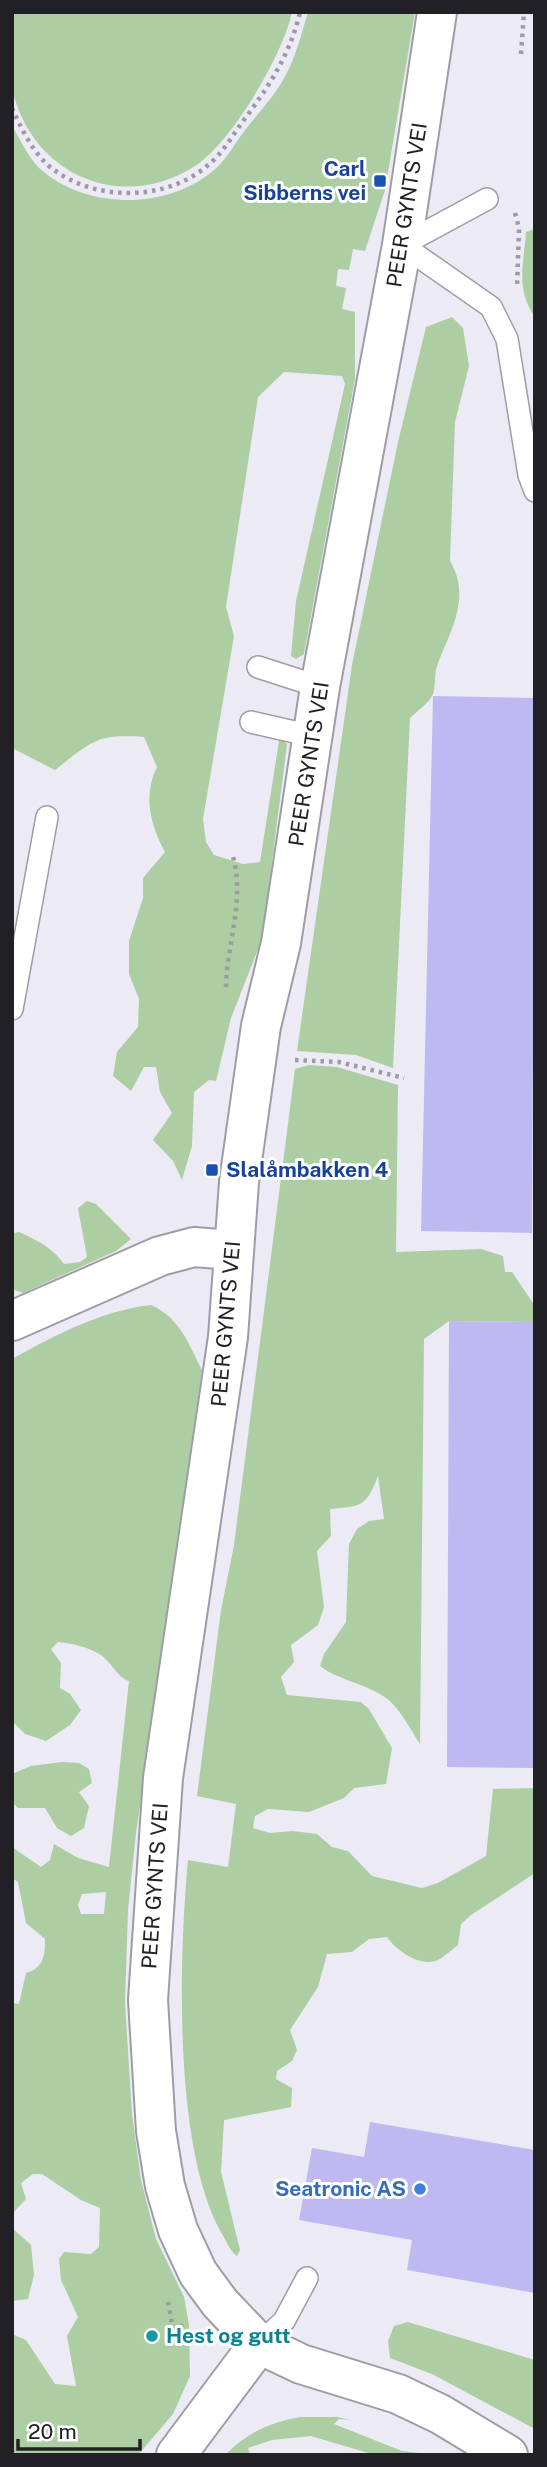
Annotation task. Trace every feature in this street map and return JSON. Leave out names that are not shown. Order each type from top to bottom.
[{"type":"street","name":"PEER GYNTS VEI","points":[[437,12],[402,245],[320,687],[281,943],[261,1026],[233,1250],[228,1337],[163,1778],[148,2000],[156,2131],[165,2186],[178,2230],[205,2283],[220,2303],[259,2344],[301,2364],[398,2393],[440,2414],[508,2455]]},
{"type":"street","points":[[12,1321],[160,1256],[194,1247],[233,1250]]},
{"type":"street","points":[[176,2455],[259,2344]]},
{"type":"lane","points":[[487,200],[402,245],[491,307],[506,339],[529,475],[535,491]]},
{"type":"lane","points":[[258,667],[320,687]]},
{"type":"lane","points":[[250,722],[312,736]]},
{"type":"lane","points":[[12,1009],[47,817]]},
{"type":"lane","points":[[259,2344],[285,2321],[307,2278]]},
{"type":"path","points":[[12,108],[35,150],[47,165],[66,178],[116,193],[135,193],[173,185],[209,165],[231,138],[285,60],[300,12]]},
{"type":"path","points":[[521,54],[524,12]]},
{"type":"path","points":[[511,202],[519,228],[517,293]]},
{"type":"path","points":[[227,995],[228,969],[239,897],[239,875],[232,853]]},
{"type":"path","points":[[289,1060],[339,1062],[404,1078]]},
{"type":"green space","points":[[12,12],[292,12],[287,30],[255,95],[212,152],[198,164],[170,179],[141,186],[113,186],[86,179],[62,165],[40,146],[24,122],[11,83]]},
{"type":"green space","points":[[308,12],[415,12],[385,190],[365,251],[353,249],[349,270],[338,269],[336,286],[346,288],[342,309],[355,312],[355,379],[304,654],[296,659],[291,656],[296,601],[345,384],[342,376],[284,372],[258,397],[226,607],[234,636],[203,819],[206,842],[214,855],[243,864],[260,862],[279,741],[284,740],[287,745],[262,939],[231,1018],[216,1081],[209,1080],[194,1092],[192,1146],[182,1180],[173,1161],[153,1140],[172,1113],[160,1092],[156,1067],[144,1067],[131,1091],[113,1076],[117,1052],[138,1027],[139,999],[129,974],[129,941],[143,898],[143,878],[165,852],[155,831],[150,810],[150,788],[157,767],[144,737],[115,737],[95,741],[55,770],[12,748],[12,126],[31,158],[45,173],[85,194],[130,200],[175,192],[196,183],[218,166],[272,97],[291,63]]},
{"type":"green space","points":[[535,229],[535,317],[525,296],[522,276],[526,232]]},
{"type":"green space","points":[[452,317],[463,328],[469,366],[455,422],[450,561],[459,588],[459,601],[453,627],[437,666],[433,694],[410,718],[393,1068],[356,1055],[297,1051],[352,665],[398,442],[426,327]]},
{"type":"green space","points":[[309,1065],[337,1067],[398,1085],[396,1252],[481,1249],[503,1256],[505,1272],[512,1272],[535,1306],[535,1322],[449,1321],[424,1339],[420,1744],[391,1702],[374,1691],[320,1666],[324,1654],[346,1622],[349,1544],[357,1529],[369,1521],[384,1519],[378,1476],[370,1494],[362,1503],[330,1509],[331,1536],[317,1551],[324,1607],[318,1625],[291,1645],[294,1662],[281,1677],[287,1695],[361,1702],[369,1709],[392,1748],[386,1784],[354,1788],[344,1798],[309,1812],[268,1809],[255,1816],[253,1828],[270,1833],[293,1831],[317,1834],[332,1847],[348,1851],[372,1876],[422,1888],[438,1883],[486,1856],[493,1789],[535,1788],[535,1873],[471,1915],[461,1924],[458,1945],[438,1960],[428,1962],[415,1959],[402,1952],[387,1937],[369,1939],[352,1952],[327,1954],[318,1987],[290,2030],[297,2050],[292,2061],[277,2071],[276,2079],[292,2088],[291,2107],[224,2120],[221,2172],[240,2250],[237,2256],[230,2249],[206,2198],[187,2104],[182,1999],[185,1901],[188,1860],[228,1867],[236,1804],[197,1796],[221,1610],[234,1545],[295,1069]]},
{"type":"green space","points":[[87,1201],[96,1204],[131,1239],[116,1251],[23,1293],[12,1289],[12,1234],[19,1232],[38,1241],[55,1253],[64,1264],[80,1262],[87,1257],[78,1208]]},
{"type":"green space","points":[[151,1305],[169,1317],[182,1332],[202,1370],[136,1833],[128,1910],[125,2003],[132,2114],[141,2180],[156,2239],[184,2297],[189,2325],[190,2376],[173,2414],[138,2455],[12,2455],[12,2334],[26,2340],[55,2384],[76,2386],[67,2336],[78,2317],[61,2280],[59,2259],[64,2252],[91,2254],[99,2247],[100,2208],[81,2200],[42,2174],[33,2174],[21,2183],[26,2199],[12,2214],[12,2003],[19,2004],[26,1973],[40,1964],[45,1950],[45,1939],[26,1923],[18,1882],[12,1878],[12,1847],[41,1867],[50,1860],[54,1844],[78,1858],[109,1867],[129,1681],[121,1677],[105,1658],[96,1652],[58,1642],[51,1649],[61,1663],[60,1688],[70,1694],[81,1710],[70,1725],[46,1741],[25,1734],[12,1721],[12,1359],[79,1325],[132,1308]],"holes":[[[106,1892],[104,1914],[81,1914],[78,1905],[82,1894]]]},
{"type":"green space","points":[[79,1763],[89,1769],[92,1783],[79,1792],[89,1806],[84,1828],[71,1836],[57,1828],[45,1808],[18,1808],[12,1802],[12,1774],[31,1766]]},
{"type":"green space","points":[[12,2228],[31,2245],[34,2275],[28,2299],[12,2301]]},
{"type":"green space","points":[[408,2322],[535,2360],[535,2429],[432,2374],[390,2358],[388,2341],[394,2326]]},
{"type":"green space","points":[[301,2417],[337,2417],[351,2420],[339,2419],[334,2424],[402,2451],[436,2455],[375,2455],[311,2436],[272,2440],[248,2448],[250,2455],[225,2455],[242,2440],[260,2430]]},
{"type":"building","points":[[433,696],[535,698],[532,1233],[421,1231]]},
{"type":"building","points":[[449,1321],[535,1322],[535,1768],[447,1767]]},
{"type":"building","name":"Seatronic AS","points":[[370,2122],[535,2150],[535,2293],[407,2270],[412,2240],[299,2220],[312,2148],[364,2157]]},
{"type":"place","name":"Carl Sibberns vei","points":[[380,181]]},
{"type":"place","name":"Slalåmbakken 4","points":[[212,1170]]},
{"type":"place","name":"Seatronic AS","points":[[420,2189]]},
{"type":"place","name":"Hest og gutt","points":[[152,2336]]}]
